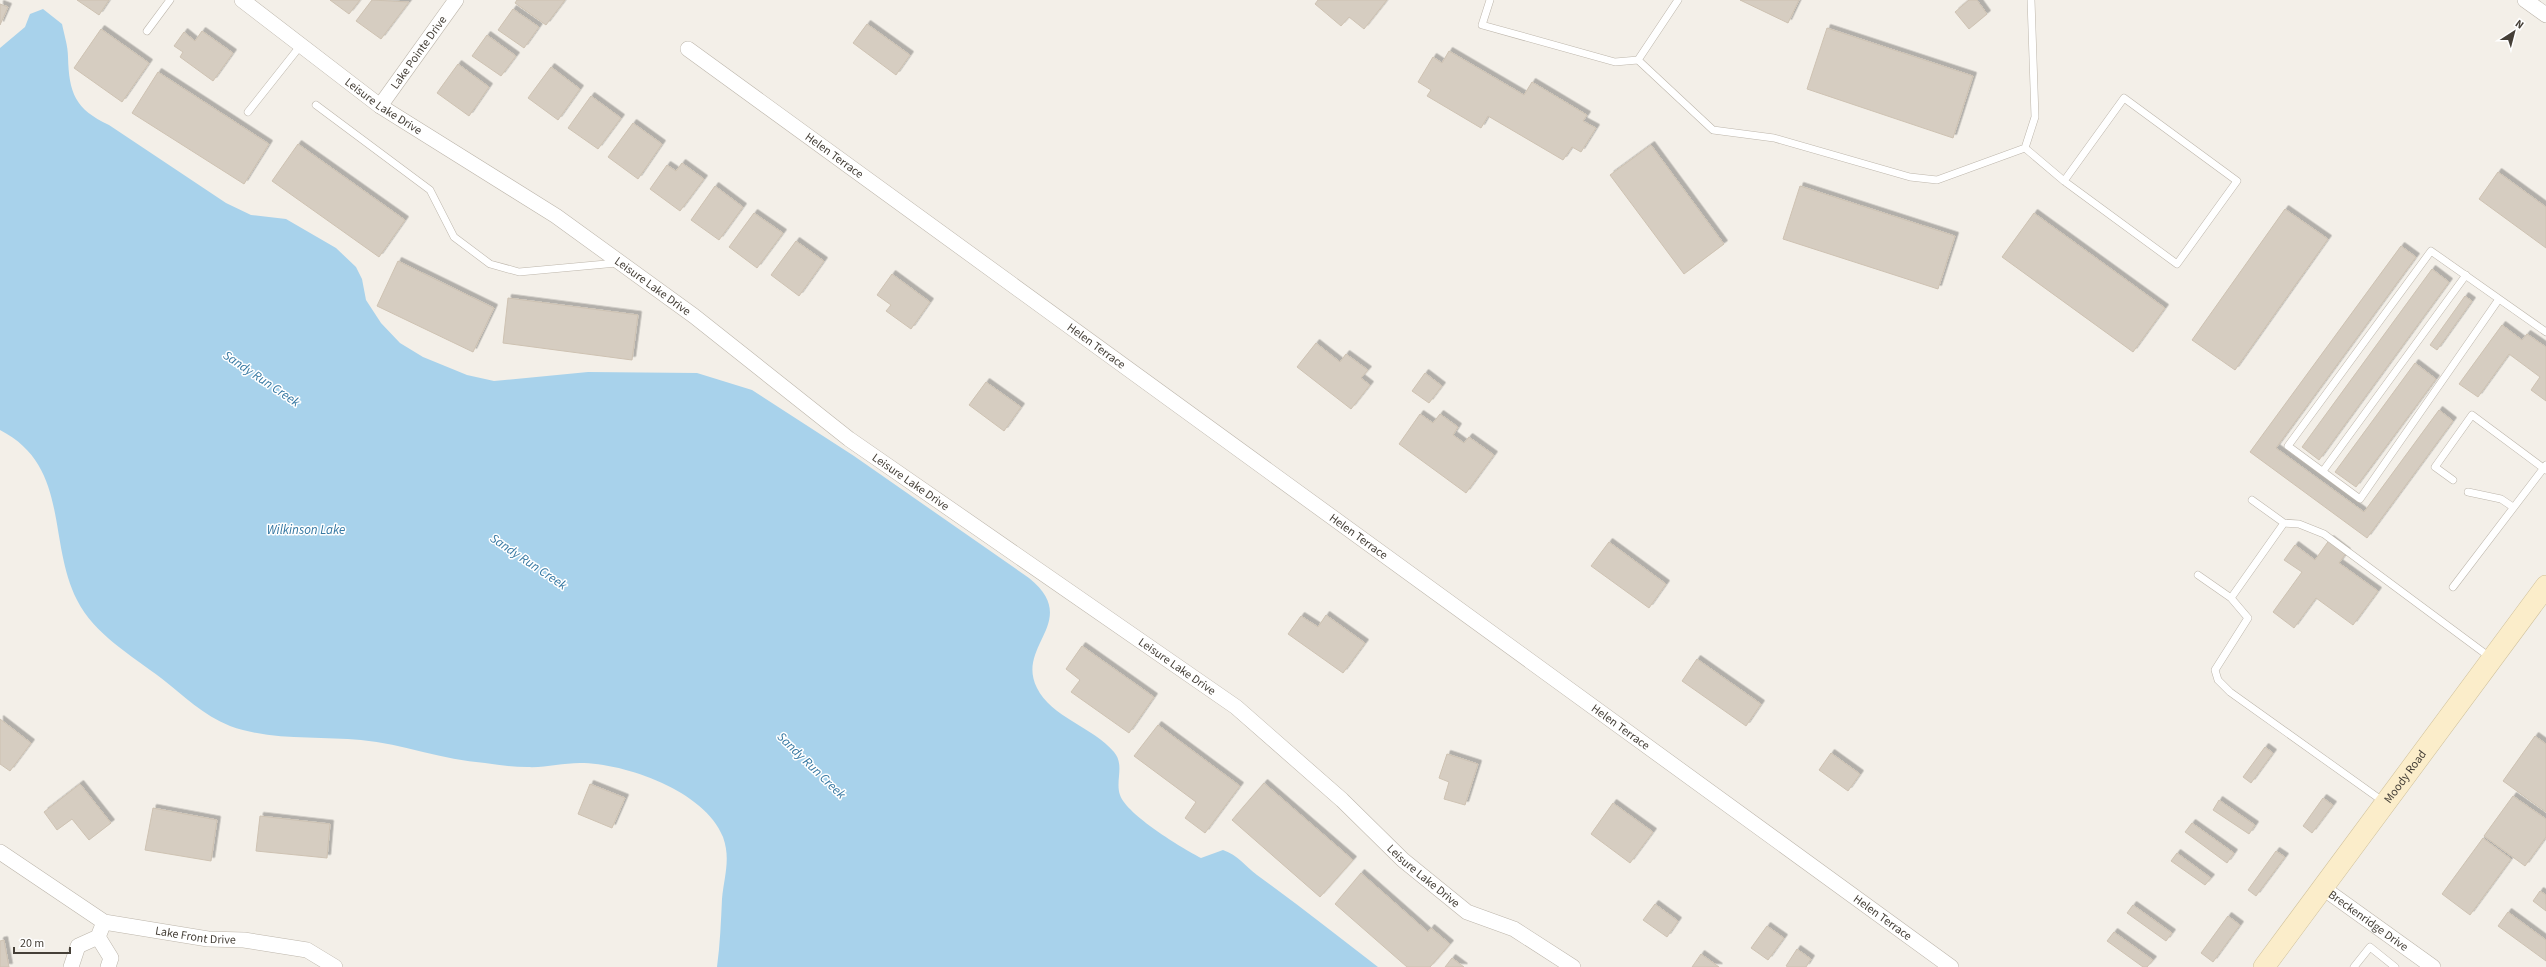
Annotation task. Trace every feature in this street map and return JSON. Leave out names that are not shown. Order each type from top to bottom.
[{"type":"main road","name":"Moody Road","points":[[2264,967],[2546,586]]},
{"type":"street","name":"Leisure Lake Drive","points":[[242,0],[380,106],[556,216],[620,262],[694,316],[848,439],[1236,707],[1342,800],[1403,860],[1467,912],[1514,929],[1568,966]]},
{"type":"street","name":"Lake Pointe Drive","points":[[380,106],[456,0]]},
{"type":"street","points":[[2525,0],[2546,15]]},
{"type":"street","name":"Helen Terrace","points":[[688,49],[1951,967]]},
{"type":"street","name":"Lake Front Drive","points":[[0,852],[104,922],[201,938],[244,940],[307,950],[335,967]]},
{"type":"street","name":"Breckenridge Drive","points":[[2323,888],[2433,967]]},
{"type":"street","points":[[71,967],[78,946],[98,937],[104,922]]},
{"type":"street","points":[[98,937],[111,958],[108,967]]},
{"type":"lane","points":[[148,31],[170,0]]},
{"type":"lane","points":[[1490,0],[1482,25],[1615,62],[1638,60],[1713,130],[1774,138],[1910,177],[1937,180],[2025,148]]},
{"type":"lane","points":[[1638,60],[1678,0]]},
{"type":"lane","points":[[2025,148],[2035,117],[2031,0]]},
{"type":"lane","points":[[248,112],[301,45]]},
{"type":"lane","points":[[2025,148],[2064,181],[2177,264],[2237,181],[2124,98],[2064,181]]},
{"type":"lane","points":[[316,105],[430,190],[454,237],[490,264],[519,272],[620,262]]},
{"type":"lane","points":[[2500,299],[2360,499],[2288,446],[2431,251],[2466,275],[2500,299],[2546,332]]},
{"type":"lane","points":[[2323,471],[2466,275]]},
{"type":"lane","points":[[2453,480],[2436,467],[2472,415],[2545,468],[2513,507],[2453,587]]},
{"type":"lane","points":[[2468,492],[2501,499],[2513,507]]},
{"type":"lane","points":[[2252,500],[2284,523],[2299,524],[2324,534],[2492,659]]},
{"type":"lane","points":[[2231,598],[2284,523]]},
{"type":"lane","points":[[2198,575],[2231,598],[2248,618],[2215,670],[2218,680],[2230,692],[2385,804]]},
{"type":"lane","points":[[2354,967],[2370,947],[2394,967]]},
{"type":"water","name":"Wilkinson Lake","points":[[43,9],[62,24],[72,90],[81,106],[88,113],[109,125],[226,203],[251,215],[286,219],[336,248],[356,267],[362,279],[366,300],[381,323],[400,343],[423,357],[467,375],[494,381],[588,372],[697,373],[752,390],[854,456],[1029,578],[1044,593],[1050,607],[1049,620],[1045,633],[1034,659],[1033,673],[1037,688],[1043,698],[1052,707],[1105,743],[1114,752],[1119,762],[1118,784],[1120,795],[1133,812],[1181,847],[1201,858],[1223,850],[1233,855],[1378,967],[717,967],[722,899],[727,860],[723,837],[714,821],[699,806],[682,793],[662,783],[640,774],[598,764],[580,763],[534,767],[511,766],[454,759],[377,742],[262,734],[230,726],[202,711],[161,678],[114,644],[84,612],[77,600],[68,577],[62,553],[54,506],[47,484],[37,463],[22,445],[0,430],[0,48],[25,27],[30,14]]},
{"type":"building","points":[[77,0],[109,0],[99,15]]},
{"type":"building","points":[[330,0],[360,0],[349,14]]},
{"type":"building","points":[[372,0],[409,2],[381,39],[356,21]]},
{"type":"building","points":[[517,0],[565,0],[546,25],[515,3]]},
{"type":"building","points":[[1318,0],[1387,0],[1364,29],[1349,17],[1341,26],[1315,4]]},
{"type":"building","points":[[1740,0],[1799,0],[1788,23]]},
{"type":"building","points":[[1969,0],[1977,0],[1987,14],[1969,29],[1955,12]]},
{"type":"building","points":[[0,4],[8,7],[0,25]]},
{"type":"building","points":[[513,9],[539,27],[524,48],[498,30]]},
{"type":"building","points":[[867,24],[910,55],[896,75],[853,43]]},
{"type":"building","points":[[1827,28],[1973,76],[1953,138],[1807,89]]},
{"type":"building","points":[[101,29],[149,63],[122,102],[74,68]]},
{"type":"building","points":[[202,31],[233,53],[213,81],[180,57],[183,52],[174,46],[184,32],[195,41]]},
{"type":"building","points":[[487,35],[516,56],[501,76],[472,56]]},
{"type":"building","points":[[1449,51],[1524,95],[1532,82],[1587,115],[1583,121],[1596,128],[1581,152],[1572,147],[1563,160],[1488,116],[1481,128],[1427,96],[1431,90],[1418,82],[1433,57],[1442,63]]},
{"type":"building","points":[[458,64],[489,87],[469,116],[437,93]]},
{"type":"building","points":[[551,67],[580,89],[558,120],[528,98]]},
{"type":"building","points":[[158,72],[269,144],[244,184],[132,113]]},
{"type":"building","points":[[591,96],[621,118],[598,149],[568,128]]},
{"type":"building","points":[[633,123],[662,144],[638,179],[608,157]]},
{"type":"building","points":[[298,144],[405,220],[379,257],[272,181]]},
{"type":"building","points":[[1651,145],[1724,244],[1684,274],[1610,175]]},
{"type":"building","points":[[682,163],[704,179],[680,211],[650,189],[667,165],[676,171]]},
{"type":"building","points":[[2498,172],[2546,207],[2546,248],[2479,199]]},
{"type":"building","points":[[715,186],[743,207],[719,240],[691,220]]},
{"type":"building","points":[[1800,186],[1955,236],[1938,289],[1783,239]]},
{"type":"building","points":[[2285,209],[2328,239],[2235,370],[2192,340]]},
{"type":"building","points":[[754,213],[783,233],[757,268],[729,247]]},
{"type":"building","points":[[2034,213],[2165,308],[2133,352],[2002,257]]},
{"type":"building","points":[[796,241],[824,261],[799,296],[771,275]]},
{"type":"building","points":[[2401,246],[2416,257],[2276,448],[2364,512],[2439,410],[2453,421],[2367,538],[2250,452]]},
{"type":"building","points":[[398,261],[494,308],[473,352],[377,306]]},
{"type":"building","points":[[2432,269],[2449,282],[2319,460],[2302,447]]},
{"type":"building","points":[[892,274],[930,302],[911,329],[886,311],[891,305],[877,295]]},
{"type":"building","points":[[2465,296],[2472,301],[2437,350],[2430,345]]},
{"type":"building","points":[[508,298],[638,315],[632,360],[503,343]]},
{"type":"building","points":[[2502,325],[2522,340],[2527,334],[2546,347],[2546,401],[2531,390],[2540,377],[2509,354],[2478,397],[2459,384]]},
{"type":"building","points":[[1316,343],[1340,362],[1346,354],[1368,370],[1361,378],[1370,385],[1351,409],[1297,367]]},
{"type":"building","points":[[2415,363],[2436,379],[2356,487],[2335,472]]},
{"type":"building","points":[[1425,373],[1442,386],[1429,403],[1412,391]]},
{"type":"building","points":[[986,382],[1021,407],[1004,431],[969,405]]},
{"type":"building","points":[[1420,414],[1433,423],[1440,414],[1458,427],[1453,435],[1464,443],[1469,437],[1494,455],[1466,493],[1399,444]]},
{"type":"building","points":[[2330,539],[2347,552],[2339,563],[2378,591],[2353,625],[2316,598],[2294,628],[2273,612],[2302,572],[2284,560],[2295,545],[2315,560]]},
{"type":"building","points":[[1609,542],[1666,584],[1649,608],[1591,566]]},
{"type":"building","points":[[1326,615],[1365,643],[1343,673],[1288,634],[1301,616],[1318,627]]},
{"type":"building","points":[[1082,646],[1154,697],[1129,733],[1071,692],[1080,680],[1066,669]]},
{"type":"building","points":[[1697,659],[1761,704],[1746,726],[1682,681]]},
{"type":"building","points":[[0,719],[31,743],[10,771],[0,764]]},
{"type":"building","points":[[1158,725],[1240,786],[1205,833],[1185,818],[1196,802],[1134,756]]},
{"type":"building","points":[[2535,736],[2546,744],[2546,812],[2503,781]]},
{"type":"building","points":[[2265,747],[2273,753],[2251,783],[2243,777]]},
{"type":"building","points":[[1831,753],[1860,774],[1848,791],[1819,770]]},
{"type":"building","points":[[1447,754],[1478,764],[1465,805],[1444,799],[1449,782],[1439,778]]},
{"type":"building","points":[[1264,783],[1353,860],[1320,897],[1232,820]]},
{"type":"building","points":[[80,784],[111,823],[89,840],[72,819],[57,830],[44,812]]},
{"type":"building","points":[[590,784],[625,798],[612,828],[578,814]]},
{"type":"building","points":[[2513,796],[2546,819],[2546,837],[2525,866],[2484,836]]},
{"type":"building","points":[[2323,798],[2333,805],[2312,833],[2303,826]]},
{"type":"building","points":[[2219,800],[2255,825],[2249,834],[2213,810]]},
{"type":"building","points":[[1613,803],[1653,832],[1630,863],[1591,834]]},
{"type":"building","points":[[153,808],[217,820],[211,861],[145,850]]},
{"type":"building","points":[[260,816],[330,824],[327,858],[256,851]]},
{"type":"building","points":[[2192,823],[2234,853],[2227,863],[2185,832]]},
{"type":"building","points":[[2483,838],[2511,859],[2470,915],[2442,894]]},
{"type":"building","points":[[2276,851],[2285,857],[2256,896],[2248,890]]},
{"type":"building","points":[[2177,853],[2211,878],[2205,885],[2171,861]]},
{"type":"building","points":[[1361,873],[1428,932],[1431,928],[1450,944],[1430,967],[1407,967],[1335,904]]},
{"type":"building","points":[[2540,891],[2546,895],[2546,911],[2533,901]]},
{"type":"building","points":[[1655,904],[1678,921],[1667,937],[1643,920]]},
{"type":"building","points":[[2133,905],[2172,933],[2166,941],[2127,913]]},
{"type":"building","points":[[2508,912],[2546,940],[2546,961],[2498,926]]},
{"type":"building","points":[[2228,916],[2240,925],[2213,962],[2201,953]]},
{"type":"building","points":[[1767,926],[1784,938],[1768,960],[1751,948]]},
{"type":"building","points":[[2114,932],[2153,960],[2147,967],[2143,967],[2107,941]]},
{"type":"building","points":[[4,940],[9,967],[0,967],[0,941]]},
{"type":"building","points":[[1797,949],[1811,959],[1806,967],[1786,966]]},
{"type":"building","points":[[1701,954],[1719,967],[1692,967]]},
{"type":"building","points":[[1452,958],[1464,967],[1445,967]]},
{"type":"water label","name":"Sandy Run Creek","points":[[262,378]]},
{"type":"water label","name":"Sandy Run Creek","points":[[529,561]]},
{"type":"water label","name":"Sandy Run Creek","points":[[812,765]]}]
